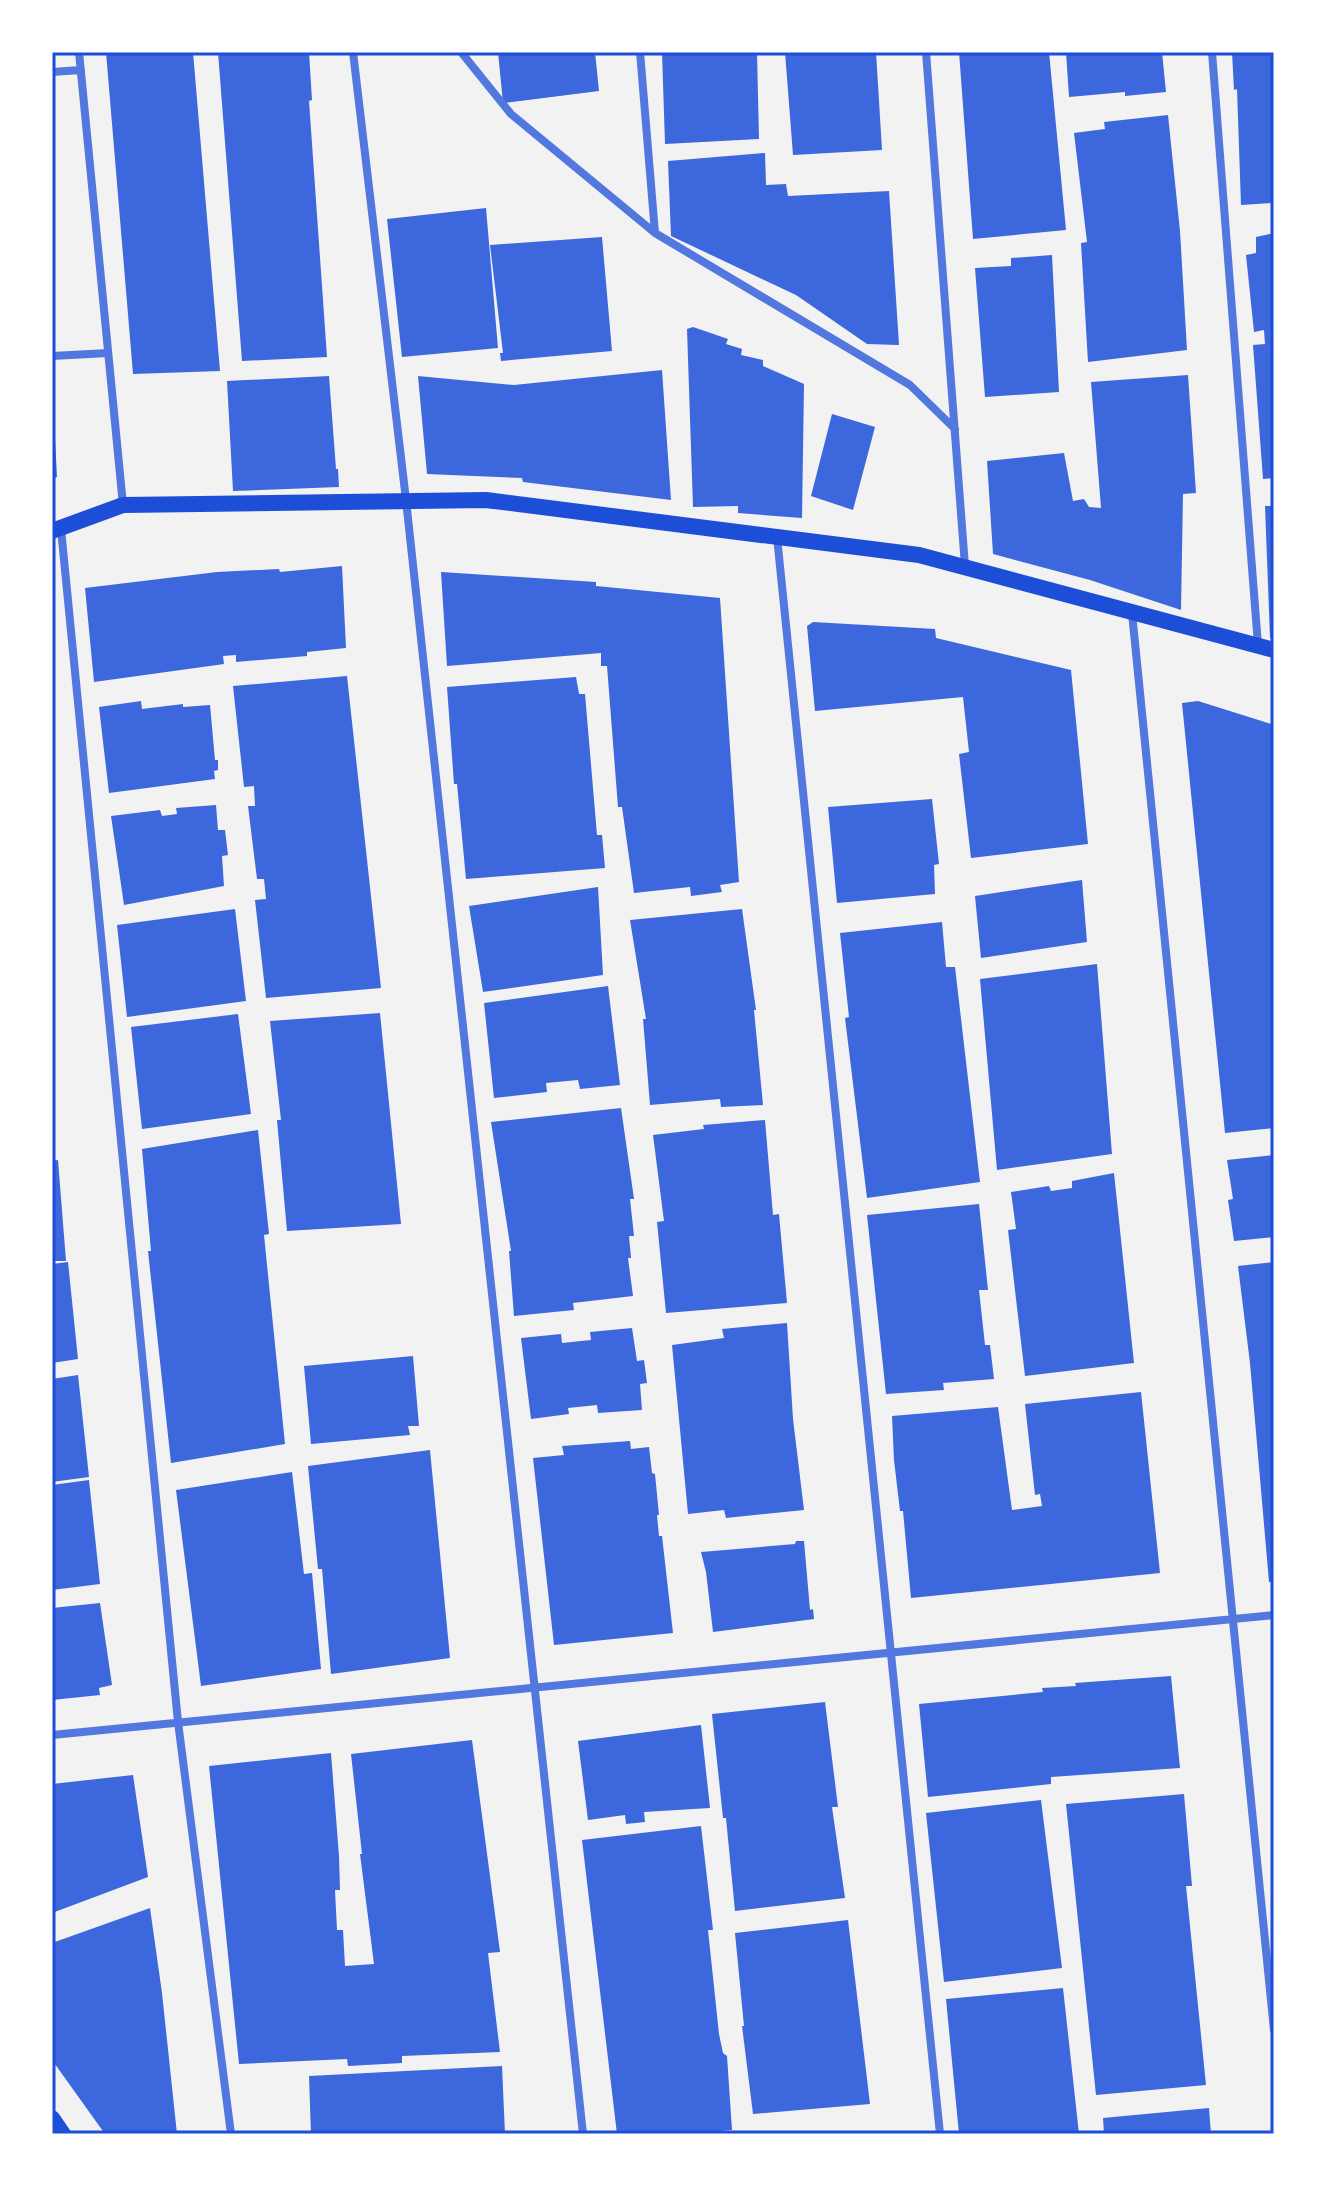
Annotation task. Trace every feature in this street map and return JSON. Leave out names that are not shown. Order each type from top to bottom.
[{"type":"main road","points":[[56,530],[123,505],[486,500],[919,555],[1266,648]]},
{"type":"main road","points":[[52,2118],[63,2134]]},
{"type":"street","points":[[79,52],[123,505]]},
{"type":"street","points":[[353,52],[406,500],[583,2134]]},
{"type":"street","points":[[461,52],[511,114],[655,233],[910,385],[955,429]]},
{"type":"street","points":[[640,52],[655,233]]},
{"type":"street","points":[[926,52],[965,567]]},
{"type":"street","points":[[1212,52],[1266,648]]},
{"type":"street","points":[[52,72],[81,70]]},
{"type":"street","points":[[52,356],[108,353]]},
{"type":"street","points":[[56,530],[178,1722],[231,2134]]},
{"type":"street","points":[[777,537],[940,2134]]},
{"type":"street","points":[[1132,612],[1274,2030]]},
{"type":"street","points":[[52,1735],[1274,1615]]},
{"type":"building","points":[[106,52],[193,52],[220,371],[133,374]]},
{"type":"building","points":[[218,52],[309,52],[312,100],[309,101],[327,357],[242,361]]},
{"type":"building","points":[[498,52],[595,52],[599,91],[503,103]]},
{"type":"building","points":[[662,52],[757,52],[759,139],[665,144]]},
{"type":"building","points":[[785,52],[876,52],[882,150],[793,155]]},
{"type":"building","points":[[959,52],[1049,52],[1066,230],[973,239]]},
{"type":"building","points":[[1066,52],[1162,52],[1166,92],[1069,97]]},
{"type":"building","points":[[1232,52],[1274,52],[1274,203],[1241,205],[1237,89],[1234,90]]},
{"type":"building","points":[[1168,115],[1180,231],[1187,350],[1088,362],[1081,243],[1087,242],[1074,133],[1105,129],[1104,122]]},
{"type":"building","points":[[765,153],[766,185],[786,184],[788,196],[889,191],[899,345],[867,344],[796,295],[671,236],[668,161]]},
{"type":"building","points":[[486,208],[498,348],[402,357],[387,219]]},
{"type":"building","points":[[1274,233],[1274,478],[1263,479],[1253,345],[1265,344],[1264,330],[1254,332],[1246,255],[1256,253],[1256,237]]},
{"type":"building","points":[[602,237],[612,351],[501,361],[500,353],[503,353],[490,245]]},
{"type":"building","points":[[1052,255],[1059,392],[985,397],[975,268],[1011,266],[1011,258]]},
{"type":"building","points":[[693,327],[728,339],[726,344],[742,349],[741,355],[763,360],[763,366],[804,384],[802,518],[738,513],[738,506],[693,507],[687,329]]},
{"type":"building","points":[[662,370],[671,500],[523,482],[522,478],[427,474],[418,376],[514,385]]},
{"type":"building","points":[[1188,375],[1196,493],[1183,494],[1181,610],[1090,580],[993,554],[987,461],[1064,453],[1073,501],[1084,499],[1089,507],[1101,508],[1091,382]]},
{"type":"building","points":[[329,376],[339,487],[233,491],[227,381]]},
{"type":"building","points":[[832,414],[875,427],[853,510],[811,496]]},
{"type":"building","points":[[52,420],[57,477],[52,479]]},
{"type":"building","points":[[1265,506],[1274,506],[1274,639],[1270,638]]},
{"type":"building","points":[[342,566],[346,648],[307,652],[307,656],[236,662],[236,655],[223,656],[224,664],[94,682],[85,588],[217,572],[279,569],[280,572]]},
{"type":"building","points":[[441,572],[596,582],[596,586],[720,598],[739,882],[720,885],[722,892],[691,896],[690,887],[634,893],[622,807],[618,807],[607,666],[601,666],[601,653],[447,666]]},
{"type":"building","points":[[813,622],[935,629],[936,638],[1071,670],[1088,844],[971,858],[959,754],[969,752],[963,697],[815,711],[807,626]]},
{"type":"building","points":[[347,676],[381,988],[266,998],[255,900],[266,899],[264,879],[257,879],[248,806],[255,806],[254,786],[244,787],[233,686]]},
{"type":"building","points":[[576,677],[579,694],[585,694],[597,835],[602,835],[605,868],[466,879],[457,784],[454,784],[447,687]]},
{"type":"building","points":[[141,701],[142,709],[183,704],[183,707],[210,705],[215,760],[218,760],[215,779],[109,793],[99,707]]},
{"type":"building","points":[[1198,701],[1274,725],[1274,1128],[1225,1133],[1182,703]]},
{"type":"building","points":[[932,799],[939,864],[934,865],[935,894],[837,903],[828,807]]},
{"type":"building","points":[[216,805],[218,830],[225,830],[228,855],[222,856],[224,886],[124,905],[111,816],[160,810],[162,816],[177,814],[176,808]]},
{"type":"building","points":[[1082,880],[1087,942],[981,958],[975,896]]},
{"type":"building","points":[[598,887],[603,975],[483,992],[469,906]]},
{"type":"building","points":[[235,909],[246,1001],[127,1017],[117,925]]},
{"type":"building","points":[[742,909],[756,1010],[763,1105],[721,1107],[720,1099],[650,1105],[643,1019],[646,1019],[630,920]]},
{"type":"building","points":[[942,922],[946,967],[955,967],[980,1182],[867,1198],[845,1018],[849,1017],[840,933]]},
{"type":"building","points":[[1097,964],[1112,1154],[997,1170],[980,979]]},
{"type":"building","points":[[608,986],[620,1085],[580,1089],[578,1080],[546,1083],[547,1092],[494,1098],[484,1003]]},
{"type":"building","points":[[380,1013],[401,1224],[287,1231],[277,1120],[281,1120],[270,1021]]},
{"type":"building","points":[[238,1014],[251,1114],[142,1129],[131,1027]]},
{"type":"building","points":[[621,1108],[634,1199],[630,1199],[634,1236],[629,1236],[631,1258],[628,1258],[633,1296],[573,1303],[574,1310],[514,1316],[511,1251],[491,1122]]},
{"type":"building","points":[[765,1120],[773,1215],[779,1214],[787,1303],[666,1313],[657,1222],[664,1221],[653,1135],[704,1129],[703,1125]]},
{"type":"building","points":[[258,1130],[269,1234],[264,1235],[285,1444],[171,1463],[148,1251],[151,1251],[142,1149]]},
{"type":"building","points":[[1274,1155],[1274,1237],[1234,1241],[1228,1200],[1233,1199],[1227,1160]]},
{"type":"building","points":[[58,1160],[66,1261],[52,1261],[52,1161]]},
{"type":"building","points":[[1114,1173],[1134,1363],[1025,1376],[1008,1230],[1016,1229],[1011,1192],[1049,1186],[1051,1191],[1072,1188],[1072,1181]]},
{"type":"building","points":[[979,1204],[988,1290],[979,1290],[985,1345],[990,1345],[994,1379],[943,1383],[944,1390],[886,1394],[867,1215]]},
{"type":"building","points":[[68,1262],[78,1359],[52,1363],[52,1264]]},
{"type":"building","points":[[1274,1262],[1274,1582],[1269,1582],[1250,1363],[1238,1266]]},
{"type":"building","points":[[787,1323],[793,1419],[804,1510],[726,1518],[724,1510],[688,1514],[672,1345],[724,1338],[722,1329]]},
{"type":"building","points":[[632,1328],[637,1361],[644,1360],[647,1383],[640,1384],[642,1410],[598,1413],[597,1405],[568,1408],[569,1414],[531,1419],[521,1338],[561,1334],[562,1343],[591,1340],[590,1332]]},
{"type":"building","points":[[413,1356],[419,1426],[408,1426],[410,1435],[311,1444],[304,1366]]},
{"type":"building","points":[[78,1375],[89,1477],[52,1482],[52,1379]]},
{"type":"building","points":[[1141,1392],[1160,1573],[911,1598],[903,1511],[900,1511],[894,1460],[892,1416],[998,1407],[1012,1510],[1042,1506],[1040,1494],[1035,1495],[1025,1404]]},
{"type":"building","points":[[630,1441],[631,1449],[649,1447],[652,1473],[655,1474],[659,1536],[662,1536],[673,1633],[554,1645],[533,1458],[564,1455],[562,1446]]},
{"type":"building","points":[[430,1450],[450,1658],[331,1674],[322,1569],[318,1569],[308,1466]]},
{"type":"building","points":[[292,1472],[304,1574],[312,1573],[321,1669],[201,1686],[176,1490]]},
{"type":"building","points":[[89,1480],[100,1584],[52,1590],[52,1485]]},
{"type":"building","points":[[796,1541],[804,1541],[810,1610],[813,1609],[814,1619],[713,1632],[701,1552],[795,1544]]},
{"type":"building","points":[[100,1603],[112,1685],[99,1688],[100,1695],[52,1700],[52,1608]]},
{"type":"building","points":[[1171,1676],[1180,1768],[1051,1777],[1051,1784],[928,1797],[919,1704],[1043,1692],[1042,1688],[1076,1686],[1075,1683]]},
{"type":"building","points":[[825,1702],[838,1807],[832,1807],[845,1898],[735,1911],[712,1714]]},
{"type":"building","points":[[701,1725],[710,1808],[644,1812],[645,1822],[626,1824],[625,1815],[588,1820],[578,1741]]},
{"type":"building","points":[[472,1740],[500,1952],[488,1953],[500,2052],[402,2056],[402,2063],[348,2066],[347,2059],[239,2064],[209,1766],[331,1753],[339,1856],[340,1890],[335,1890],[337,1930],[343,1930],[345,1966],[374,1964],[351,1754]]},
{"type":"building","points":[[133,1775],[148,1877],[52,1913],[52,1784]]},
{"type":"building","points":[[1184,1794],[1192,1886],[1186,1886],[1206,2085],[1096,2095],[1066,1804]]},
{"type":"building","points":[[1041,1800],[1062,1968],[944,1982],[926,1813]]},
{"type":"building","points":[[701,1826],[713,1930],[708,1930],[719,2034],[723,2053],[727,2056],[732,2130],[687,2134],[617,2134],[582,1840]]},
{"type":"building","points":[[150,1908],[177,2134],[105,2134],[52,2060],[52,1943]]},
{"type":"building","points":[[848,1920],[870,2104],[753,2114],[735,1933]]},
{"type":"building","points":[[1063,1988],[1079,2134],[959,2134],[946,1999]]},
{"type":"building","points":[[502,2066],[505,2134],[311,2134],[309,2076]]},
{"type":"building","points":[[1209,2108],[1211,2134],[1104,2134],[1103,2118]]}]
